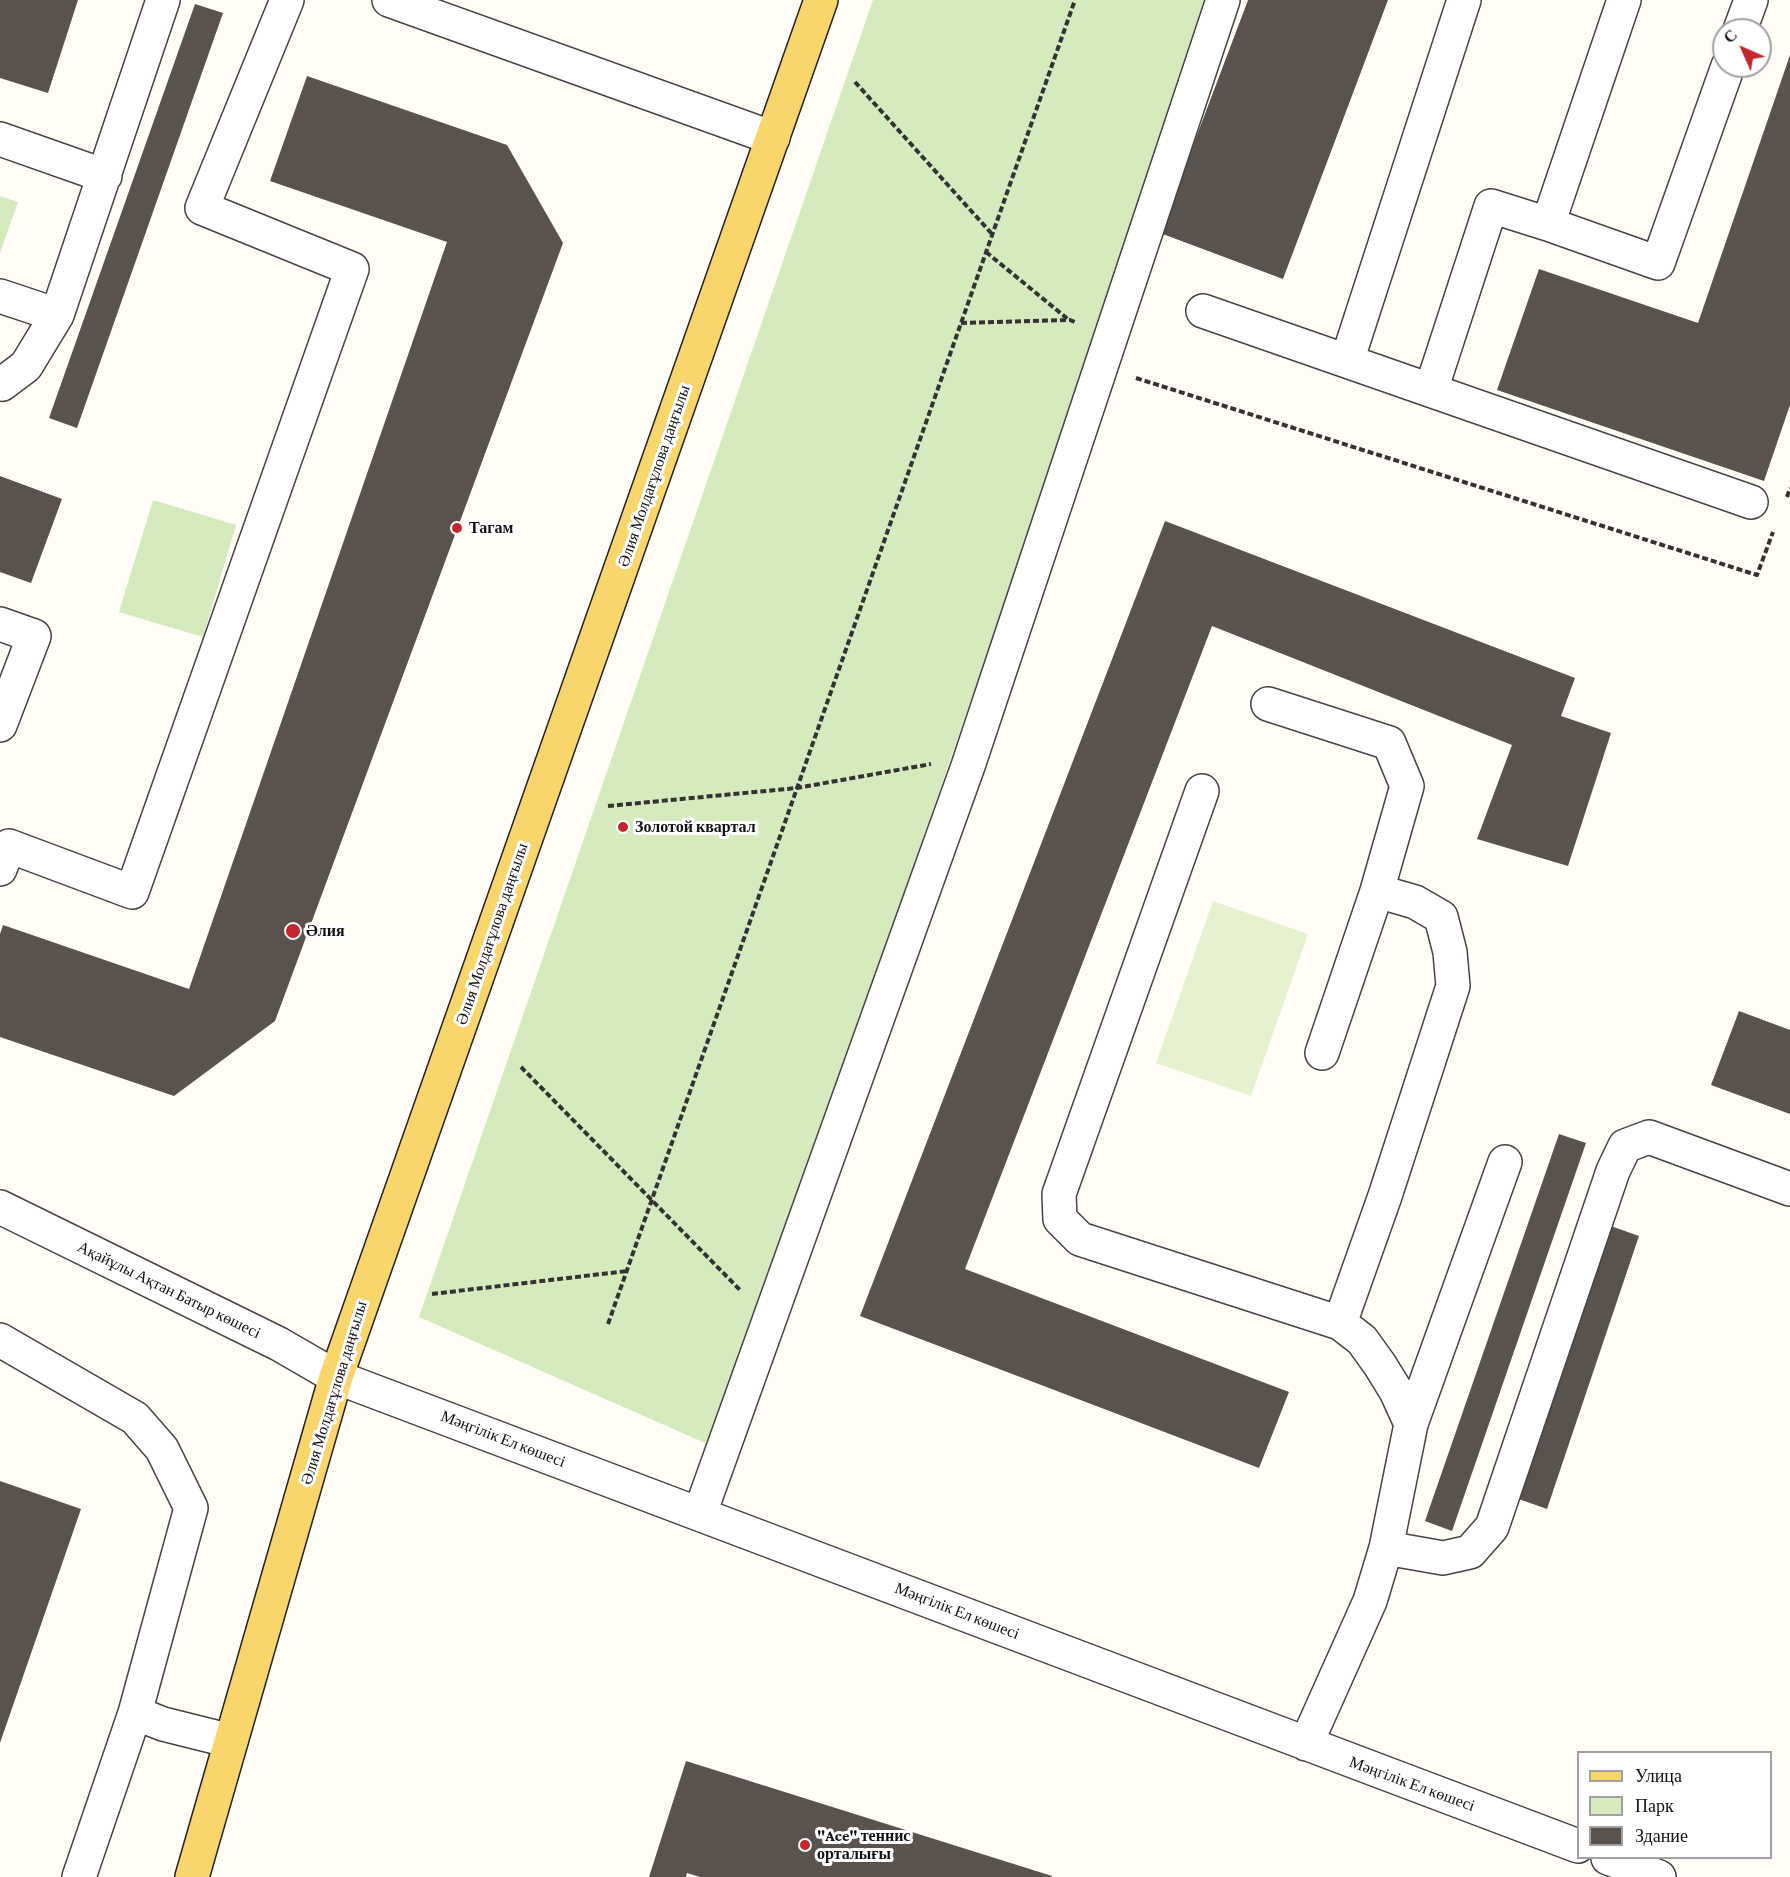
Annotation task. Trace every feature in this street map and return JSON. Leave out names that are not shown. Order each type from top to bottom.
[{"type":"main road","name":"Әлия Молдағұлова даңғылы","points":[[192,1877],[336,1377],[820,0]]},
{"type":"street","points":[[0,383],[2,384],[26,366],[57,315],[163,0]]},
{"type":"street","points":[[0,869],[9,846],[132,892],[352,269],[202,208],[286,0]]},
{"type":"street","points":[[388,0],[773,138]]},
{"type":"street","points":[[700,1513],[971,757],[1223,0]]},
{"type":"street","points":[[1347,361],[1464,0]]},
{"type":"street","points":[[1548,224],[1624,0]]},
{"type":"street","points":[[1744,18],[1751,0]]},
{"type":"street","points":[[1431,390],[1491,206],[1658,263],[1724,78]]},
{"type":"street","points":[[0,139],[105,176]]},
{"type":"street","points":[[0,296],[57,315]]},
{"type":"street","points":[[1203,311],[1751,501]]},
{"type":"street","points":[[0,624],[34,636],[0,725]]},
{"type":"street","points":[[1268,704],[1389,743],[1407,786],[1377,891],[1322,1053]]},
{"type":"street","points":[[1202,791],[1059,1194],[1060,1219],[1080,1239],[1340,1323],[1362,1340],[1380,1365],[1396,1391],[1411,1424]]},
{"type":"street","points":[[1340,1323],[1385,1196],[1453,986],[1450,952],[1441,917],[1415,902],[1377,891]]},
{"type":"street","points":[[1386,1548],[1443,1558],[1470,1552],[1492,1527],[1613,1171],[1625,1146],[1648,1137],[1790,1189]]},
{"type":"street","points":[[1306,1744],[1370,1601],[1386,1548],[1411,1424],[1505,1162]]},
{"type":"street","name":"Ақайұлы Ақтан Батыр көшесі","points":[[0,1207],[279,1344],[336,1377]]},
{"type":"street","points":[[0,1340],[135,1418],[162,1449],[190,1508],[135,1713],[79,1877]]},
{"type":"street","name":"Мәңгілік Ел көшесі","points":[[336,1377],[1577,1846]]},
{"type":"street","points":[[135,1713],[163,1724],[231,1741]]},
{"type":"street","points":[[1613,1859],[1659,1877]]},
{"type":"path","points":[[608,1324],[1075,0]]},
{"type":"path","points":[[855,82],[992,234]]},
{"type":"path","points":[[986,252],[1070,321]]},
{"type":"path","points":[[962,324],[1070,321],[1112,334]]},
{"type":"path","points":[[1101,367],[1757,575],[1774,531]]},
{"type":"path","points":[[1786,499],[1790,488]]},
{"type":"path","points":[[608,806],[797,788],[971,757]]},
{"type":"path","points":[[521,1067],[769,1319]]},
{"type":"path","points":[[432,1294],[627,1271]]},
{"type":"green space","points":[[873,0],[1214,0],[712,1446],[419,1317]]},
{"type":"green space","points":[[0,196],[18,202],[0,253]]},
{"type":"green space","points":[[153,500],[236,525],[203,637],[119,612]]},
{"type":"green space","points":[[1213,901],[1308,934],[1251,1096],[1156,1063]]},
{"type":"building","points":[[0,0],[78,0],[48,93],[0,78]]},
{"type":"building","points":[[1248,0],[1388,0],[1283,279],[1160,233]]},
{"type":"building","points":[[195,4],[223,13],[77,428],[49,418]]},
{"type":"building","points":[[1790,55],[1790,405],[1764,481],[1497,390],[1539,269],[1698,323]]},
{"type":"building","points":[[307,76],[507,145],[563,243],[275,1021],[174,1096],[0,1037],[0,934],[3,925],[189,989],[447,242],[270,181]]},
{"type":"building","points":[[0,476],[62,499],[31,583],[0,572]]},
{"type":"building","points":[[1165,521],[1575,678],[1561,716],[1611,733],[1568,866],[1477,839],[1512,745],[1212,626],[965,1269],[1289,1392],[1259,1468],[860,1316]]},
{"type":"building","points":[[1739,1011],[1790,1030],[1790,1114],[1711,1085]]},
{"type":"building","points":[[1559,1134],[1586,1143],[1452,1531],[1425,1521]]},
{"type":"building","points":[[1608,1225],[1639,1236],[1547,1509],[1516,1498]]},
{"type":"building","points":[[0,1481],[81,1509],[0,1743]]},
{"type":"building","name":"\"Ace\" теннис орталығы","points":[[686,1761],[1052,1877],[700,1877],[687,1873],[686,1877],[649,1877]]},
{"type":"place","name":"Тагам","points":[[457,528]]},
{"type":"place","name":"Золотой квартал","points":[[623,827]]},
{"type":"place","name":"Әлия","points":[[293,931]]},
{"type":"place","name":"\"Ace\" теннис орталығы","points":[[805,1845]]}]
